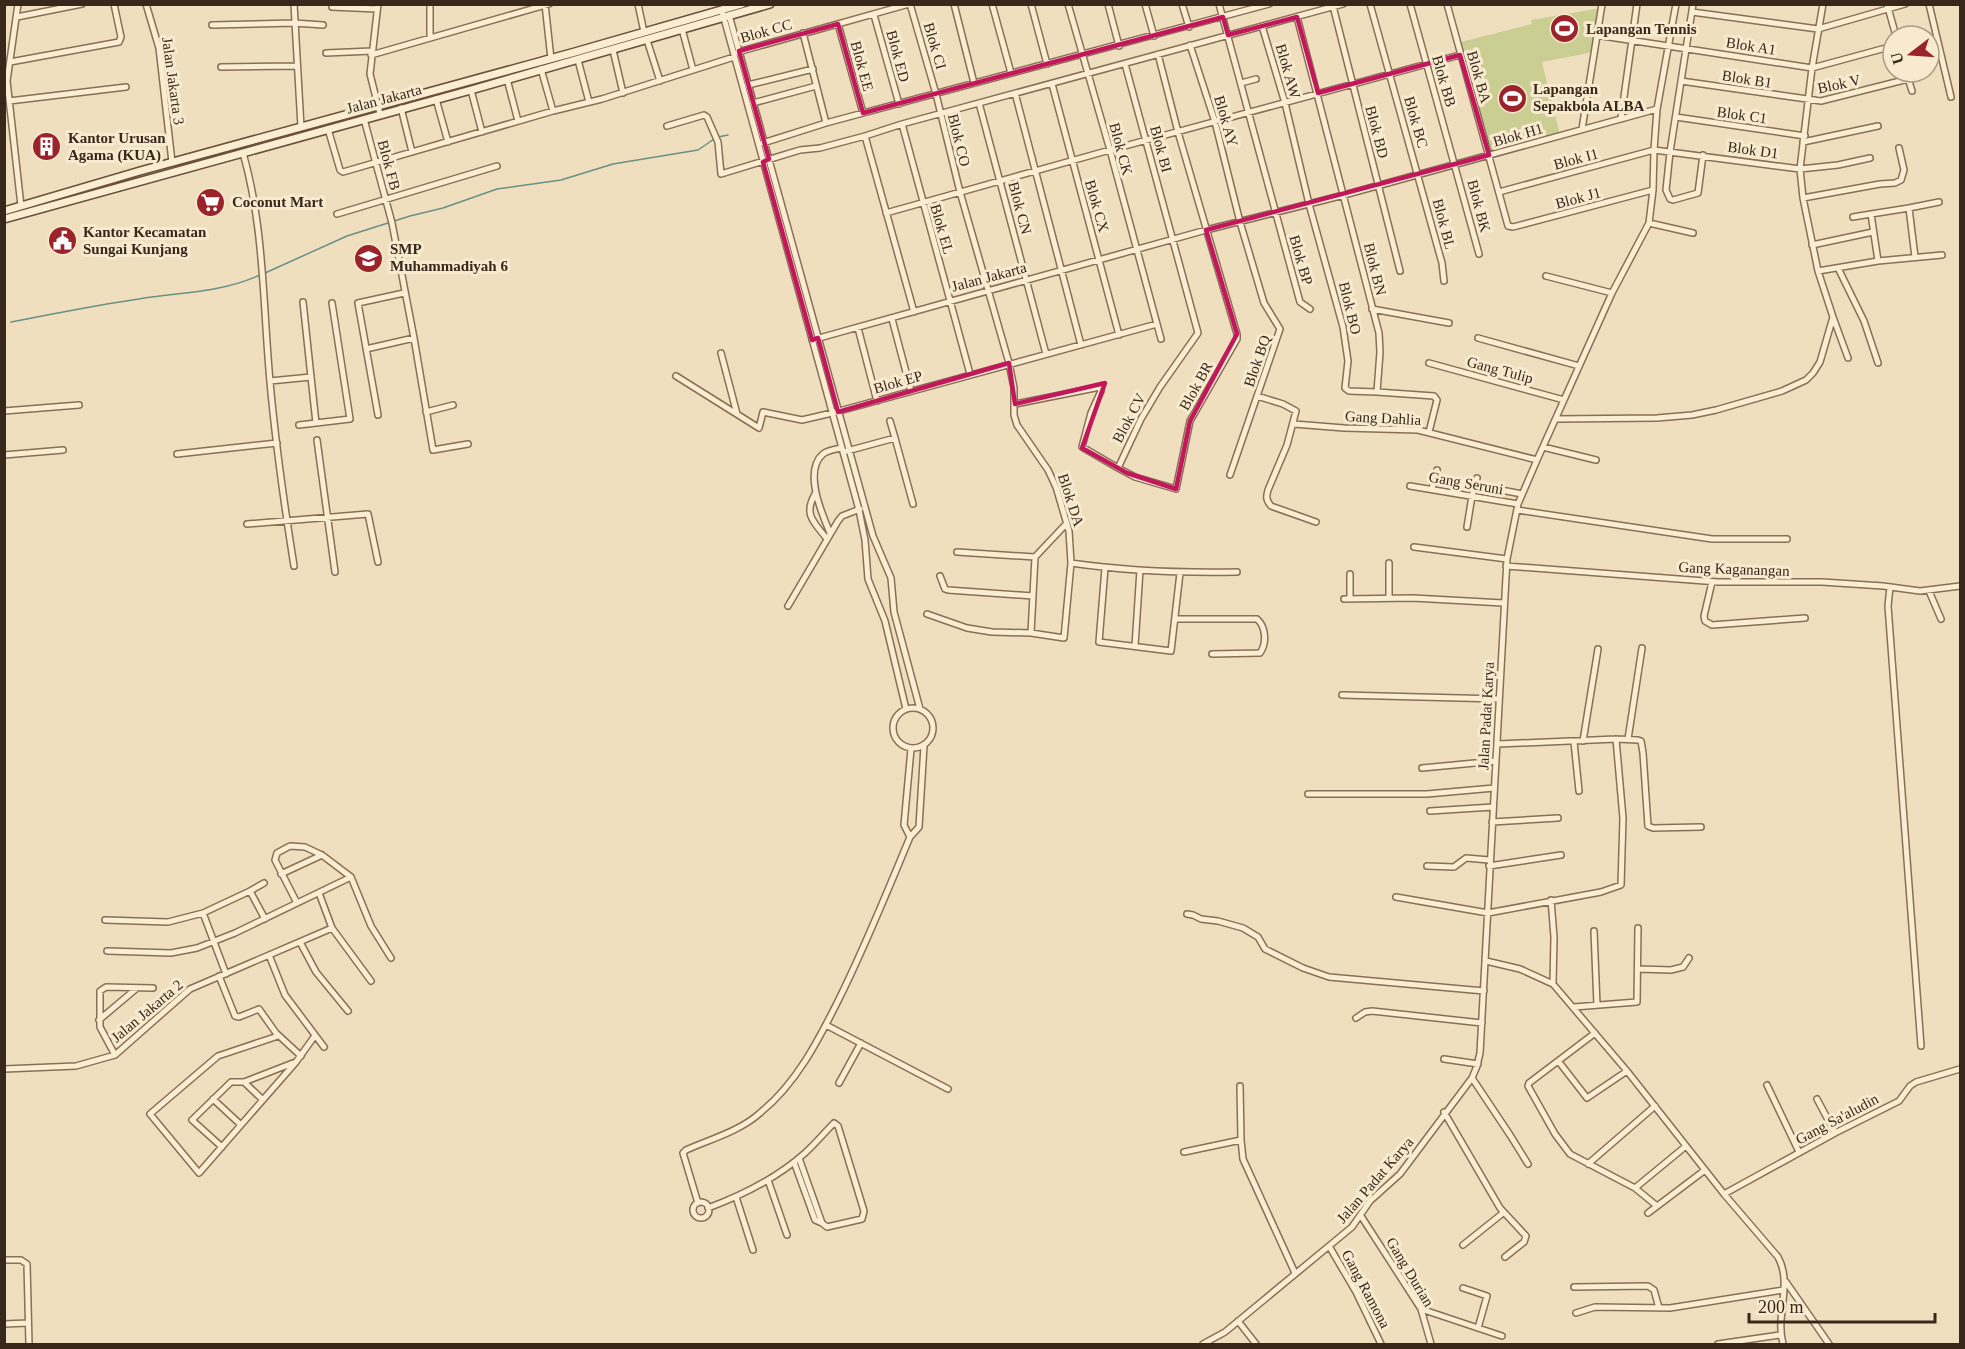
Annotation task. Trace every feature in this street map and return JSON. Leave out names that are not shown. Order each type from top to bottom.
[{"type":"main road","name":"Jalan Jakarta","points":[[4,219],[613,50],[682,29],[742,4]]},
{"type":"main road","name":"Jalan Jakarta","points":[[4,211],[172,162],[645,32],[770,4]]},
{"type":"main road","points":[[49,198],[51,206]]},
{"type":"street","points":[[18,4],[6,81],[21,206]]},
{"type":"street","points":[[17,17],[82,4]]},
{"type":"street","points":[[10,62],[118,42],[121,37],[114,4]]},
{"type":"street","name":"Jalan Jakarta 3","points":[[146,4],[159,48],[172,162]]},
{"type":"street","points":[[294,4],[301,127]]},
{"type":"street","points":[[430,4],[430,37]]},
{"type":"street","points":[[638,4],[645,32]]},
{"type":"street","name":"Blok CC","points":[[328,129],[342,172],[623,93],[735,54],[910,4]]},
{"type":"street","name":"Blok CI","points":[[910,4],[936,97]]},
{"type":"street","points":[[954,4],[974,83]]},
{"type":"street","points":[[992,4],[1011,73]]},
{"type":"street","points":[[1031,4],[1047,64]]},
{"type":"street","name":"Blok CK","points":[[1068,4],[1161,339]]},
{"type":"street","points":[[1108,4],[1119,45]]},
{"type":"street","points":[[1145,4],[1154,36]]},
{"type":"street","points":[[1182,4],[1189,27]]},
{"type":"street","name":"Blok BP","points":[[1219,4],[1300,302],[1310,309]]},
{"type":"street","points":[[762,146],[826,123],[898,104],[936,97],[1011,73],[1082,58],[1119,45],[1224,20],[1256,6],[1269,4]]},
{"type":"street","points":[[667,126],[704,115],[709,118],[715,136],[721,174],[765,158],[865,136],[940,112],[1052,84],[1228,33],[1343,4]]},
{"type":"street","name":"Blok BC","points":[[1370,4],[1418,174]]},
{"type":"street","name":"Blok BB","points":[[1410,4],[1455,164]]},
{"type":"street","name":"Blok BA","points":[[1447,4],[1508,226]]},
{"type":"street","points":[[1582,129],[1602,4]]},
{"type":"street","points":[[1621,118],[1637,4]]},
{"type":"street","name":"Jalan Padat Karya","points":[[1203,1344],[1214,1342],[1352,1227],[1370,1201],[1400,1173],[1472,1078],[1478,1064],[1486,961],[1489,863],[1498,744],[1506,563],[1522,494],[1612,293],[1649,223],[1653,190],[1662,151],[1657,109],[1676,4]]},
{"type":"street","points":[[1693,4],[1684,47],[1676,117],[1662,151],[1666,190],[1670,200],[1698,193],[1703,155]]},
{"type":"street","points":[[1822,4],[1800,169],[1803,198],[1818,271],[1848,358]]},
{"type":"street","points":[[1692,12],[1818,29],[1888,6],[1905,4]]},
{"type":"street","points":[[1929,4],[1951,97]]},
{"type":"street","points":[[326,53],[372,53],[546,5],[552,59]]},
{"type":"street","name":"Blok BD","points":[[1333,6],[1400,271]]},
{"type":"street","points":[[1888,6],[1893,24]]},
{"type":"street","points":[[332,7],[377,7],[370,81],[380,114]]},
{"type":"street","points":[[725,13],[762,146]]},
{"type":"street","name":"Blok ED","points":[[874,15],[898,104]]},
{"type":"street","name":"Blok BN","points":[[1297,16],[1379,333],[1377,392]]},
{"type":"street","points":[[212,25],[294,23],[323,25]]},
{"type":"street","name":"Blok EE","points":[[838,24],[863,114]]},
{"type":"street","name":"Blok AW","points":[[1262,26],[1285,103],[1309,204]]},
{"type":"street","points":[[682,29],[693,70]]},
{"type":"street","points":[[803,33],[826,123]]},
{"type":"street","name":"Blok A1","points":[[1596,35],[1812,68]]},
{"type":"street","points":[[647,40],[660,81]]},
{"type":"street","name":"Blok AY","points":[[1190,45],[1215,122],[1240,222]]},
{"type":"street","points":[[1812,68],[1881,49]]},
{"type":"street","points":[[613,50],[623,93]]},
{"type":"street","points":[[735,54],[753,103],[765,158],[844,450],[862,509],[891,578],[894,612],[920,709]]},
{"type":"street","points":[[1158,54],[1206,230]]},
{"type":"street","points":[[886,213],[1249,111],[1352,86],[1460,55]]},
{"type":"street","points":[[578,60],[590,102]]},
{"type":"street","name":"Blok BI","points":[[1125,64],[1198,333]]},
{"type":"street","points":[[221,67],[296,66]]},
{"type":"street","points":[[542,69],[553,111]]},
{"type":"street","points":[[748,85],[813,69]]},
{"type":"street","points":[[507,79],[518,121]]},
{"type":"street","points":[[1241,83],[1256,79]]},
{"type":"street","name":"Blok B1","points":[[1681,81],[1809,101]]},
{"type":"street","name":"Blok CX","points":[[1052,84],[1119,335]]},
{"type":"street","name":"Blok V","points":[[1809,101],[1828,100],[1889,84]]},
{"type":"street","points":[[1910,84],[1912,91]]},
{"type":"street","points":[[753,103],[816,86]]},
{"type":"street","points":[[9,101],[126,87]]},
{"type":"street","points":[[471,90],[482,132]]},
{"type":"street","points":[[1015,93],[1081,345]]},
{"type":"street","name":"Blok CO","points":[[936,97],[960,192],[989,291]]},
{"type":"street","points":[[436,99],[448,142]]},
{"type":"street","name":"Blok CN","points":[[979,103],[1046,354]]},
{"type":"street","points":[[401,108],[412,152]]},
{"type":"street","name":"Blok H1","points":[[1344,195],[1657,109]]},
{"type":"street","name":"Blok C1","points":[[1676,117],[1804,139]]},
{"type":"street","name":"Blok FB","points":[[364,119],[391,220],[433,450],[468,444]]},
{"type":"street","name":"Blok EL","points":[[902,124],[970,374]]},
{"type":"street","points":[[1804,139],[1878,126]]},
{"type":"street","points":[[865,136],[914,312]]},
{"type":"street","points":[[1803,198],[1895,183],[1901,180],[1904,170],[1899,148]]},
{"type":"street","name":"Blok D1","points":[[1662,151],[1800,169],[1838,165],[1870,158]]},
{"type":"street","name":"Blok I1","points":[[1499,192],[1662,151]]},
{"type":"street","points":[[243,153],[251,181],[263,276],[270,381],[286,520],[294,566]]},
{"type":"street","name":"Blok BK","points":[[1455,164],[1479,254]]},
{"type":"street","points":[[337,214],[497,166]]},
{"type":"street","name":"Blok BL","points":[[1418,174],[1442,263],[1444,280]]},
{"type":"street","name":"Blok J1","points":[[1508,226],[1513,227],[1653,190]]},
{"type":"street","name":"Jalan Jakarta","points":[[815,339],[1206,230],[1344,195]]},
{"type":"street","points":[[1853,217],[1939,202]]},
{"type":"street","name":"Blok BO","points":[[1309,204],[1347,344],[1346,388],[1349,391],[1377,392]]},
{"type":"street","points":[[1909,208],[1915,257]]},
{"type":"street","points":[[1871,214],[1878,261]]},
{"type":"street","name":"Blok BQ","points":[[1230,475],[1280,329],[1264,303],[1240,222]]},
{"type":"street","points":[[1649,223],[1693,232]]},
{"type":"street","name":"Blok BR","points":[[1118,468],[1136,477],[1176,489],[1190,421],[1236,339],[1237,334],[1206,230]]},
{"type":"street","points":[[1812,244],[1873,232]]},
{"type":"street","points":[[1818,271],[1878,261],[1942,255]]},
{"type":"street","points":[[1838,268],[1864,321],[1878,363]]},
{"type":"street","points":[[1546,276],[1612,293]]},
{"type":"street","name":"Blok DA","points":[[989,291],[1010,363],[1017,425],[1052,477],[1071,541],[1064,638],[1030,633]]},
{"type":"street","points":[[378,415],[357,303],[404,293]]},
{"type":"street","points":[[303,302],[316,423]]},
{"type":"street","points":[[299,424],[350,419],[332,303]]},
{"type":"street","points":[[1372,309],[1449,323]]},
{"type":"street","points":[[1556,419],[1658,418],[1692,415],[1782,391],[1806,380],[1813,374],[1820,362],[1833,317]]},
{"type":"street","points":[[892,319],[911,391]]},
{"type":"street","name":"Blok EP","points":[[737,414],[759,428],[763,412],[802,420],[1157,324]]},
{"type":"street","points":[[858,328],[877,401]]},
{"type":"street","name":"Blok CV","points":[[1015,404],[1100,387],[1101,391],[1091,413],[1082,448],[1118,468],[1155,395],[1198,333]]},
{"type":"street","points":[[366,349],[414,338]]},
{"type":"street","points":[[1478,338],[1579,366]]},
{"type":"street","points":[[721,353],[737,414]]},
{"type":"street","name":"Gang Tulip","points":[[1429,363],[1564,400]]},
{"type":"street","points":[[676,376],[737,414]]},
{"type":"street","points":[[270,381],[311,377]]},
{"type":"street","points":[[1377,392],[1432,395],[1437,400],[1429,432]]},
{"type":"street","points":[[1257,396],[1295,409],[1294,424],[1266,498],[1271,506],[1316,522]]},
{"type":"street","points":[[4,411],[79,405]]},
{"type":"street","points":[[426,412],[453,405]]},
{"type":"street","points":[[890,420],[913,504]]},
{"type":"street","name":"Gang Dahlia","points":[[1294,424],[1418,430],[1537,460]]},
{"type":"street","points":[[828,536],[815,494],[815,472],[819,459],[828,451],[844,450],[895,438]]},
{"type":"street","points":[[317,440],[335,572]]},
{"type":"street","points":[[177,454],[278,443]]},
{"type":"street","points":[[1543,447],[1596,460]]},
{"type":"street","points":[[4,454],[63,450]]},
{"type":"street","points":[[1432,489],[1437,470]]},
{"type":"street","points":[[1467,527],[1477,478]]},
{"type":"street","points":[[1475,485],[1522,494]]},
{"type":"street","name":"Gang Seruni","points":[[1410,486],[1472,496],[1518,507],[1712,539],[1787,539]]},
{"type":"street","points":[[815,494],[808,509],[828,536]]},
{"type":"street","points":[[788,606],[842,516],[862,509]]},
{"type":"street","points":[[862,509],[868,579],[885,621],[906,709]]},
{"type":"street","points":[[247,524],[369,515],[378,562]]},
{"type":"street","points":[[927,614],[967,628],[992,632],[1030,633],[1035,557],[1067,523]]},
{"type":"street","name":"Gang Kaganangan","points":[[1414,547],[1506,563],[1712,582],[1822,582],[1929,591],[1960,586]]},
{"type":"street","points":[[957,552],[1035,557]]},
{"type":"street","points":[[1389,563],[1389,598]]},
{"type":"street","points":[[1071,564],[1180,573],[1237,572]]},
{"type":"street","points":[[1105,568],[1099,642],[1171,651],[1180,573]]},
{"type":"street","points":[[1135,646],[1140,570]]},
{"type":"street","points":[[1350,574],[1347,599],[1413,597],[1503,603]]},
{"type":"street","points":[[940,576],[945,589],[948,590],[1033,596]]},
{"type":"street","points":[[1712,582],[1704,616],[1705,621],[1712,626],[1805,618]]},
{"type":"street","points":[[1890,587],[1888,606],[1921,1046]]},
{"type":"street","points":[[1929,591],[1941,619]]},
{"type":"street","points":[[1175,619],[1257,619],[1261,621],[1264,628],[1264,646],[1260,653],[1212,654]]},
{"type":"street","points":[[1628,739],[1641,648]]},
{"type":"street","points":[[1583,741],[1598,649]]},
{"type":"street","points":[[1342,695],[1499,699]]},
{"type":"street","points":[[906,709],[920,709],[928,714],[933,726],[930,740],[924,746],[911,749],[899,743],[893,731],[896,717],[906,709]]},
{"type":"street","points":[[1396,897],[1488,913],[1601,892],[1621,885],[1623,818],[1616,739]]},
{"type":"street","points":[[1498,744],[1638,740],[1641,744],[1648,826],[1653,828],[1701,827]]},
{"type":"street","points":[[1574,742],[1579,791]]},
{"type":"street","points":[[698,1203],[683,1153],[735,1129],[759,1114],[779,1096],[812,1052],[826,1025],[863,950],[910,837],[919,827],[924,746]]},
{"type":"street","points":[[910,837],[904,825],[911,749]]},
{"type":"street","points":[[1422,768],[1496,760]]},
{"type":"street","points":[[1308,794],[1427,794],[1494,788]]},
{"type":"street","points":[[1430,811],[1493,807]]},
{"type":"street","points":[[1492,822],[1558,818]]},
{"type":"street","points":[[297,903],[280,874],[275,860],[275,855],[290,846],[305,847],[322,855],[351,877],[367,919],[391,958]]},
{"type":"street","points":[[280,874],[322,855]]},
{"type":"street","points":[[1427,866],[1454,867],[1466,858],[1489,863],[1561,855]]},
{"type":"street","points":[[107,951],[183,952],[215,942],[351,877]]},
{"type":"street","points":[[105,920],[168,922],[203,913],[264,883]]},
{"type":"street","points":[[250,891],[264,919]]},
{"type":"street","points":[[319,893],[332,928],[370,981]]},
{"type":"street","points":[[1551,900],[1554,937],[1553,984]]},
{"type":"street","points":[[203,913],[215,942],[235,1016],[239,1017],[258,1009],[278,1036],[301,1056]]},
{"type":"street","points":[[1187,914],[1201,920],[1218,921],[1243,928],[1255,935],[1265,949],[1303,968],[1329,977],[1484,991]]},
{"type":"street","name":"Jalan Jakarta 2","points":[[4,1069],[76,1065],[114,1055],[190,989],[332,928]]},
{"type":"street","points":[[1574,1007],[1637,1002],[1638,928]]},
{"type":"street","points":[[1594,931],[1597,1005]]},
{"type":"street","points":[[300,942],[316,972],[348,1011]]},
{"type":"street","points":[[269,955],[282,988],[324,1047]]},
{"type":"street","points":[[1638,969],[1678,968],[1687,963],[1689,958]]},
{"type":"street","points":[[1486,961],[1520,969],[1553,984],[1574,1007],[1724,1194],[1778,1257],[1786,1282],[1829,1344]]},
{"type":"street","points":[[114,1055],[103,1035],[99,1020],[100,991],[103,988],[153,988]]},
{"type":"street","points":[[99,1020],[137,988]]},
{"type":"street","points":[[1356,1018],[1365,1012],[1372,1011],[1482,1023]]},
{"type":"street","points":[[826,1025],[948,1089]]},
{"type":"street","points":[[1595,1033],[1528,1086],[1539,1108],[1570,1154],[1635,1188],[1657,1206]]},
{"type":"street","points":[[278,1036],[218,1056],[150,1113],[199,1173],[296,1062],[314,1036]]},
{"type":"street","points":[[839,1083],[861,1044]]},
{"type":"street","points":[[1444,1059],[1478,1064]]},
{"type":"street","points":[[222,1147],[192,1120],[231,1082],[244,1082],[296,1062]]},
{"type":"street","points":[[1559,1062],[1587,1098],[1627,1071]]},
{"type":"street","name":"Gang Sa'aludin","points":[[1724,1194],[1899,1101],[1910,1086],[1916,1082],[1960,1069]]},
{"type":"street","points":[[1472,1078],[1528,1164]]},
{"type":"street","points":[[244,1082],[263,1100]]},
{"type":"street","points":[[1767,1084],[1800,1152]]},
{"type":"street","points":[[1240,1086],[1240,1140],[1243,1159],[1295,1273]]},
{"type":"street","points":[[213,1099],[241,1125]]},
{"type":"street","points":[[1817,1099],[1835,1133]]},
{"type":"street","points":[[1588,1164],[1655,1106]]},
{"type":"street","points":[[1444,1112],[1503,1213],[1524,1233],[1526,1238],[1524,1242],[1505,1257]]},
{"type":"street","points":[[708,1208],[736,1197],[768,1180],[797,1160],[834,1123],[838,1126],[864,1215],[862,1219],[827,1227],[822,1223],[797,1160]]},
{"type":"street","points":[[1184,1152],[1240,1140]]},
{"type":"street","points":[[1635,1188],[1686,1146]]},
{"type":"street","points":[[1648,1213],[1705,1170]]},
{"type":"street","points":[[768,1180],[787,1235]]},
{"type":"street","points":[[736,1197],[753,1250]]},
{"type":"street","points":[[702,1202],[708,1208],[706,1215],[699,1218],[693,1212],[693,1208],[698,1203],[702,1202]]},
{"type":"street","points":[[1463,1245],[1503,1213]]},
{"type":"street","name":"Gang Durian","points":[[1361,1216],[1421,1309],[1431,1344]]},
{"type":"street","name":"Gang Ramona","points":[[1329,1246],[1356,1292],[1381,1344]]},
{"type":"street","points":[[4,1260],[21,1260],[27,1264],[29,1344]]},
{"type":"street","points":[[1783,1344],[1780,1335],[1783,1290],[1786,1282]]},
{"type":"street","points":[[1574,1287],[1648,1286],[1654,1290],[1659,1308]]},
{"type":"street","points":[[1463,1288],[1487,1296],[1478,1328]]},
{"type":"street","points":[[1576,1313],[1595,1307],[1659,1308],[1783,1290]]},
{"type":"street","points":[[1421,1309],[1502,1336]]},
{"type":"street","points":[[1238,1321],[1256,1344]]},
{"type":"street","points":[[4,1324],[28,1323]]},
{"type":"street","points":[[1718,1344],[1780,1335]]},
{"type":"highlighted area","points":[[1223,17],[1228,35],[1297,17],[1318,93],[1460,55],[1489,155],[1206,230],[1237,334],[1190,421],[1176,489],[1127,473],[1082,448],[1105,383],[1015,404],[1009,363],[838,412],[818,338],[812,340],[763,162],[769,159],[739,51],[838,24],[863,113]]},
{"type":"green space","name":"Lapangan Sepakbola ALBA","points":[[1601,8],[1594,52],[1542,62],[1560,135],[1489,155],[1457,43],[1532,24],[1531,20]]},
{"type":"waterway","points":[[718,137],[728,135]]},
{"type":"waterway","points":[[265,273],[347,236],[443,208],[497,189],[561,180],[613,164],[698,150],[714,139]]},
{"type":"waterway","points":[[11,322],[123,301],[215,289],[260,275]]},
{"type":"place","name":"Lapangan Tennis","points":[[1565,29]]},
{"type":"place","name":"Lapangan Sepakbola ALBA","points":[[1512,98]]},
{"type":"place","name":"Kantor Urusan Agama (KUA)","points":[[47,147]]},
{"type":"place","name":"Coconut Mart","points":[[211,202]]},
{"type":"place","name":"Kantor Kecamatan Sungai Kunjang","points":[[62,241]]},
{"type":"place","name":"SMP Muhammadiyah 6","points":[[369,258]]}]
